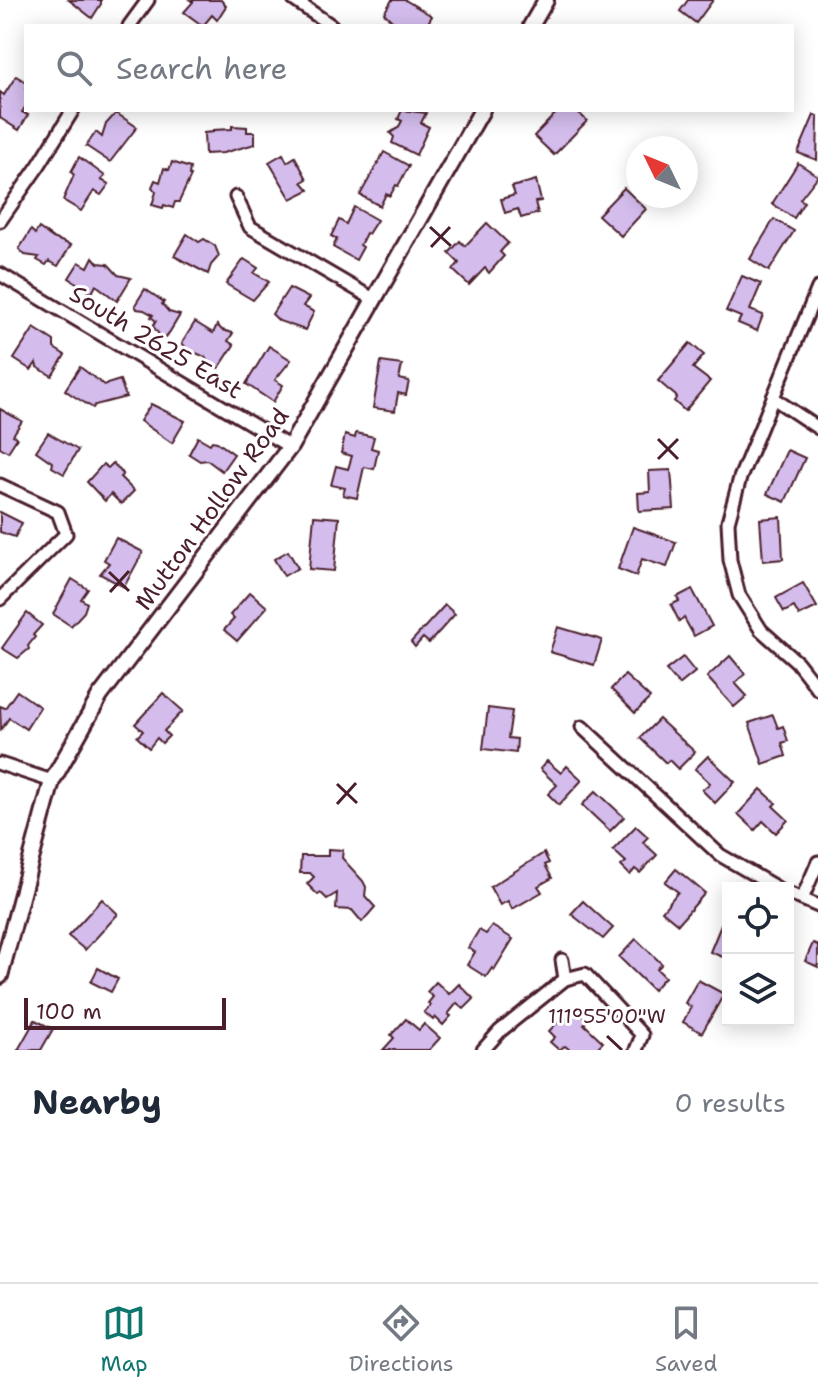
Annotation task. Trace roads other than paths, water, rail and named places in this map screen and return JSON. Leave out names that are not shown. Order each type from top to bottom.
[{"type":"street","points":[[130,24],[148,0]]},
{"type":"street","points":[[294,0],[329,24]]},
{"type":"street","points":[[532,24],[546,0]]},
{"type":"street","points":[[0,221],[72,112]]},
{"type":"street","name":"Mutton Hollow Road","points":[[0,976],[52,781],[100,696],[290,447],[481,112]]},
{"type":"street","points":[[236,197],[250,227],[375,300]]},
{"type":"street","name":"South 2625 East","points":[[0,274],[290,447]]},
{"type":"street","points":[[818,288],[740,478],[728,522],[730,560],[739,595],[761,630],[797,662],[818,689]]},
{"type":"street","points":[[773,398],[818,428]]},
{"type":"street","points":[[0,485],[58,512],[66,534],[0,599]]},
{"type":"street","points":[[582,727],[720,855],[767,882]]},
{"type":"street","points":[[0,764],[52,781]]},
{"type":"street","points":[[802,899],[818,862]]},
{"type":"street","points":[[794,896],[818,906]]},
{"type":"street","points":[[562,960],[565,979]]},
{"type":"street","points":[[483,1050],[500,1031],[565,979],[585,974],[642,1035],[636,1050]]}]
